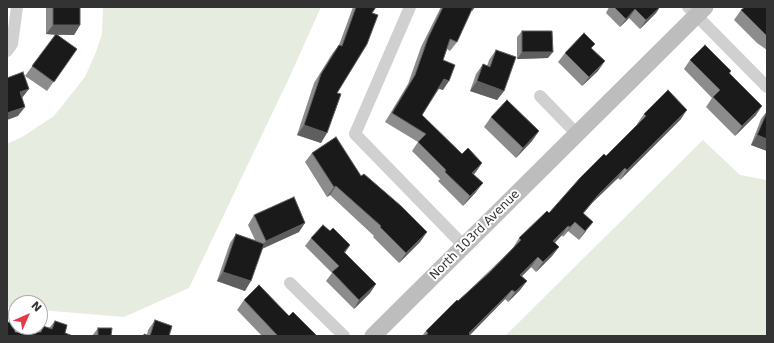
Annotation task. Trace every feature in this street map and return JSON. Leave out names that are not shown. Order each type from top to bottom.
[{"type":"street","points":[[7,51],[12,44],[17,7]]},
{"type":"street","points":[[410,7],[355,134],[464,246]]},
{"type":"street","points":[[696,10],[767,87]]},
{"type":"street","name":"North 103rd Avenue","points":[[373,336],[577,134],[696,10]]},
{"type":"street","points":[[540,96],[577,134]]},
{"type":"street","points":[[290,283],[344,336]]},
{"type":"shaded area","points":[[103,7],[321,7],[289,78],[189,288],[124,317],[48,311],[48,295],[8,295],[7,307],[7,144],[22,137],[54,116],[85,77],[102,34]]},
{"type":"shaded area","points":[[703,140],[740,175],[767,180],[767,336],[505,336]]},
{"type":"building","points":[[53,7],[80,7],[80,25],[53,25]]},
{"type":"building","points":[[356,7],[376,7],[372,13],[378,15],[367,44],[337,93],[341,94],[327,133],[304,125],[321,74],[339,45],[342,46]]},
{"type":"building","points":[[443,7],[473,7],[457,42],[450,39],[443,60],[455,65],[449,81],[444,79],[422,115],[462,154],[468,148],[482,163],[472,173],[483,183],[470,196],[445,172],[446,170],[418,142],[426,134],[392,113],[415,75],[428,38]]},
{"type":"building","points":[[614,7],[660,7],[646,20],[635,9],[626,19]]},
{"type":"building","points":[[745,7],[767,7],[767,36],[741,10]]},
{"type":"building","points":[[522,31],[552,31],[553,52],[522,52]]},
{"type":"building","points":[[584,33],[595,44],[591,48],[605,61],[589,77],[565,53]]},
{"type":"building","points":[[56,34],[77,49],[54,82],[32,66]]},
{"type":"building","points":[[705,45],[731,71],[729,73],[762,106],[742,126],[713,97],[720,90],[690,60]]},
{"type":"building","points":[[496,50],[516,57],[504,91],[477,81],[483,64],[490,67]]},
{"type":"building","points":[[23,72],[29,89],[20,92],[25,107],[7,113],[7,78]]},
{"type":"building","points":[[668,90],[687,110],[627,170],[625,168],[599,194],[583,213],[593,222],[585,231],[575,222],[570,227],[568,226],[553,241],[559,247],[543,262],[538,257],[520,275],[527,281],[515,292],[512,290],[469,333],[470,334],[468,336],[426,336],[428,333],[426,331],[457,300],[458,301],[490,272],[521,240],[519,238],[547,211],[549,213],[604,154],[606,156],[646,116],[644,114]]},
{"type":"building","points":[[507,100],[539,131],[523,148],[491,117]]},
{"type":"building","points":[[767,112],[767,139],[757,135]]},
{"type":"building","points":[[336,137],[361,176],[364,174],[401,206],[427,232],[406,253],[380,227],[381,226],[336,186],[334,187],[312,153]]},
{"type":"building","points":[[294,197],[305,223],[266,241],[254,215]]},
{"type":"building","points":[[323,225],[330,231],[333,228],[350,245],[344,252],[376,284],[359,300],[332,272],[339,266],[311,238]]},
{"type":"building","points":[[236,234],[264,244],[251,281],[223,272]]},
{"type":"building","points":[[259,285],[289,316],[293,312],[317,336],[278,336],[244,300]]},
{"type":"building","points":[[155,320],[172,326],[169,336],[150,336]]},
{"type":"building","points":[[55,321],[67,325],[65,333],[73,336],[7,336],[7,322],[8,335],[48,335],[48,328],[52,329]]},
{"type":"building","points":[[98,328],[112,328],[111,336],[98,336]]}]
